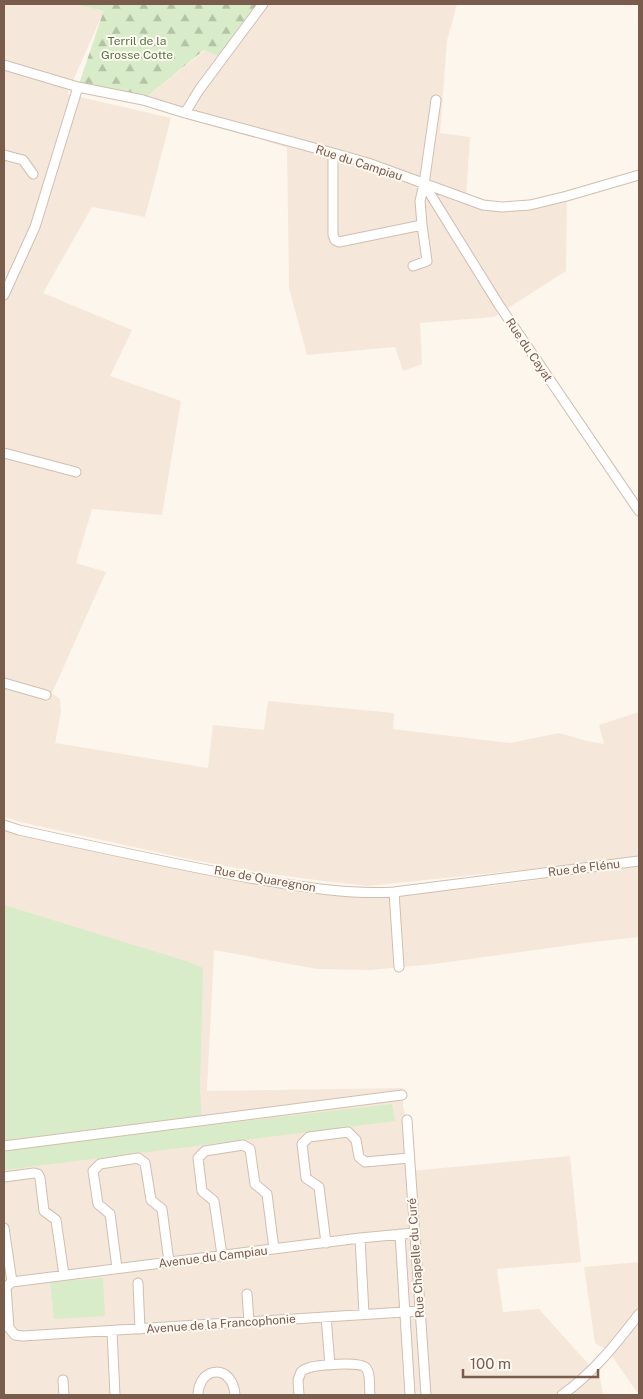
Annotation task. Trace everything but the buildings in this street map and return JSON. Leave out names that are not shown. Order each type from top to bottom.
[{"type":"street","points":[[185,113],[199,90],[263,4]]},
{"type":"street","name":"Rue du Campiau","points":[[4,65],[78,87],[143,100],[333,153],[483,205],[514,207],[568,196],[639,175]]},
{"type":"street","points":[[4,295],[35,227],[78,87]]},
{"type":"street","points":[[413,266],[427,261],[420,201],[436,100]]},
{"type":"street","points":[[333,153],[334,240],[339,242],[422,225]]},
{"type":"street","points":[[4,155],[23,160],[34,174]]},
{"type":"street","name":"Rue du Cayat","points":[[424,184],[499,305],[639,511]]},
{"type":"street","points":[[4,453],[76,472]]},
{"type":"street","points":[[4,683],[46,695]]},
{"type":"street","name":"Rue de Quaregnon","points":[[4,825],[128,854],[260,880],[339,891],[363,893],[394,892],[529,874]]},
{"type":"street","name":"Rue de Flénu","points":[[529,874],[639,861]]},
{"type":"street","points":[[394,892],[399,967]]},
{"type":"street","points":[[4,1146],[402,1095]]},
{"type":"street","name":"Rue Chapelle du Curé","points":[[406,1120],[426,1395]]},
{"type":"street","points":[[326,1243],[318,1187],[306,1178],[302,1144],[309,1137],[348,1132],[356,1140],[359,1157],[365,1162],[409,1158]]},
{"type":"street","points":[[222,1255],[214,1200],[202,1191],[198,1158],[205,1151],[243,1145],[250,1149],[255,1184],[267,1194],[274,1249]]},
{"type":"street","points":[[117,1268],[110,1214],[98,1204],[93,1171],[100,1164],[138,1158],[145,1163],[151,1200],[162,1208],[169,1262]]},
{"type":"street","points":[[4,1177],[38,1174],[44,1211],[56,1220],[64,1275]]},
{"type":"street","points":[[4,1228],[12,1282]]},
{"type":"street","name":"Avenue du Campiau","points":[[12,1282],[360,1238],[414,1233]]},
{"type":"street","points":[[400,1234],[410,1395]]},
{"type":"street","points":[[360,1238],[364,1314]]},
{"type":"street","name":"Avenue de la Francophonie","points":[[12,1282],[6,1287],[9,1328],[14,1335],[23,1336],[420,1311]]},
{"type":"street","points":[[138,1283],[140,1329]]},
{"type":"street","points":[[247,1294],[249,1322]]},
{"type":"street","points":[[562,1395],[572,1388],[609,1352],[639,1314]]},
{"type":"street","points":[[326,1317],[330,1365]]},
{"type":"street","points":[[112,1331],[115,1395]]},
{"type":"street","points":[[299,1395],[298,1380],[301,1372],[308,1367],[330,1365],[360,1365],[366,1368],[370,1395]]},
{"type":"street","points":[[198,1395],[198,1388],[202,1380],[216,1372],[226,1375],[231,1380],[234,1385],[235,1395]]},
{"type":"street","points":[[63,1380],[64,1395]]},
{"type":"shaded area","points":[[4,4],[73,4],[104,11],[67,94],[171,118],[145,217],[92,207],[43,293],[132,330],[110,376],[181,401],[162,515],[92,509],[76,563],[106,572],[52,693],[60,699],[61,712],[55,743],[208,768],[213,725],[264,730],[268,701],[394,713],[393,729],[510,743],[559,733],[604,744],[599,725],[639,712],[639,858],[368,886],[257,872],[188,859],[4,817]]},
{"type":"shaded area","points":[[263,4],[457,4],[447,41],[440,133],[470,137],[466,199],[502,207],[567,196],[566,271],[494,317],[420,323],[422,364],[403,371],[395,347],[307,355],[289,288],[287,148],[143,100]]},
{"type":"shaded area","points":[[4,825],[229,874],[374,893],[491,886],[639,866],[639,937],[434,964],[370,970],[317,969],[214,950],[207,1091],[403,1088],[403,1106],[407,1120],[410,1171],[570,1156],[581,1262],[497,1269],[503,1312],[539,1309],[600,1377],[603,1395],[4,1395]]},
{"type":"shaded area","points":[[639,1262],[639,1395],[609,1352],[595,1343],[584,1267]]},
{"type":"green space","points":[[73,4],[106,4],[104,11]]},
{"type":"green space","name":"Terril de la Grosse Cotte","points":[[106,4],[263,4],[223,58],[204,50],[143,100],[78,87]]},
{"type":"green space","points":[[4,905],[203,968],[200,1088],[202,1126],[392,1104],[395,1121],[4,1170]]},
{"type":"green space","points":[[103,1278],[105,1316],[54,1319],[50,1282]]}]
